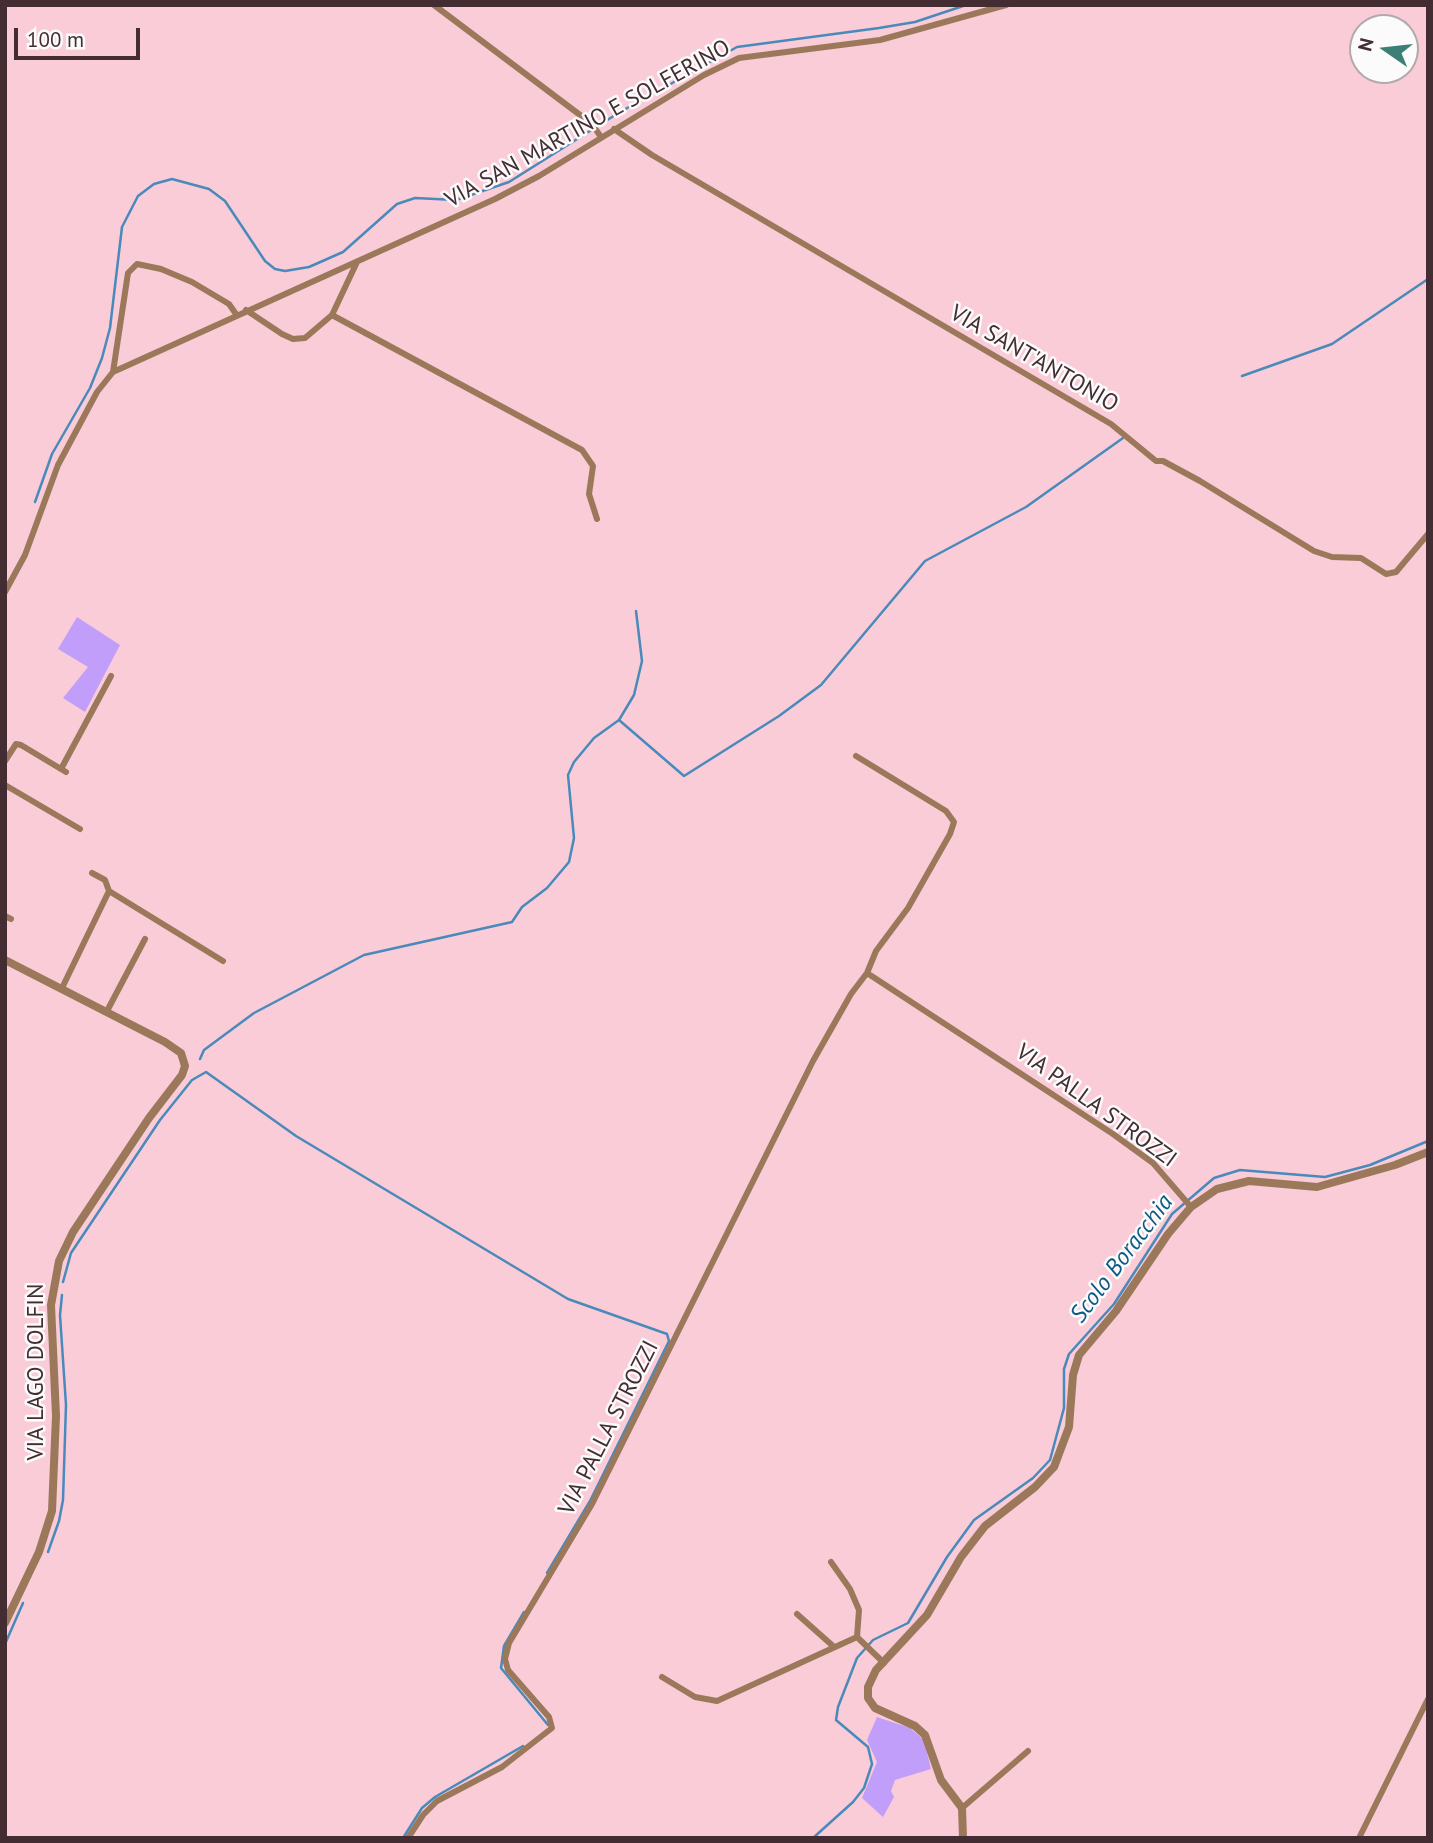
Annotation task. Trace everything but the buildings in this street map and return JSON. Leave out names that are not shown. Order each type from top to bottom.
[{"type":"street","points":[[434,5],[592,124],[599,134]]},
{"type":"street","name":"VIA SAN MARTINO E SOLFERINO","points":[[5,592],[25,555],[58,465],[97,392],[113,372],[495,199],[599,134],[614,129],[704,75],[739,58],[880,40],[1006,5]]},
{"type":"street","name":"VIA SANT'ANTONIO","points":[[614,129],[815,252],[1111,424],[1156,461],[1163,461],[1200,481],[1314,551],[1332,557],[1361,558],[1386,574],[1396,572],[1428,534]]},
{"type":"street","points":[[246,310],[293,339],[313,334],[332,315],[357,262]]},
{"type":"street","points":[[113,372],[128,273],[137,264],[162,269],[192,282],[229,304],[236,314]]},
{"type":"street","points":[[332,315],[582,450],[593,466],[589,495],[597,519]]},
{"type":"street","points":[[5,761],[16,744],[64,771],[111,676]]},
{"type":"street","name":"VIA PALLA STROZZI","points":[[408,1838],[423,1815],[437,1801],[502,1767],[552,1728],[549,1717],[508,1670],[505,1659],[509,1643],[592,1504],[813,1061],[876,951],[922,886],[954,822],[946,811],[856,756]]},
{"type":"street","points":[[5,785],[80,829]]},
{"type":"street","points":[[92,873],[105,880],[109,891],[223,961]]},
{"type":"street","points":[[62,988],[109,891]]},
{"type":"street","points":[[5,960],[107,1011],[145,939]]},
{"type":"street","name":"VIA PALLA STROZZI","points":[[866,972],[1079,1110],[1153,1163],[1189,1205]]},
{"type":"street","name":"VIA LAGO DOLFIN","points":[[5,1623],[48,1532],[52,1511],[56,1416],[51,1305],[59,1261],[73,1232],[149,1118],[182,1075],[185,1066],[183,1056],[177,1049],[107,1011]]},
{"type":"street","points":[[963,1838],[962,1808],[941,1780],[925,1735],[915,1726],[874,1708],[868,1698],[870,1678],[881,1660],[927,1615],[961,1557],[985,1526],[1035,1487],[1054,1467],[1069,1427],[1073,1375],[1079,1355],[1116,1311],[1189,1205],[1232,1184],[1249,1181],[1317,1187],[1395,1165],[1428,1152]]},
{"type":"street","points":[[831,1562],[850,1589],[859,1610],[860,1639],[881,1660]]},
{"type":"street","points":[[797,1614],[832,1646]]},
{"type":"street","points":[[662,1677],[695,1697],[717,1702],[832,1646],[860,1639]]},
{"type":"street","points":[[1359,1838],[1428,1699]]},
{"type":"street","points":[[962,1808],[1028,1751]]},
{"type":"shaded area","points":[[77,617],[120,645],[85,712],[63,698],[88,667],[58,649]]},
{"type":"shaded area","points":[[877,1717],[910,1728],[924,1740],[931,1769],[895,1780],[891,1791],[894,1797],[883,1817],[862,1798],[877,1762],[867,1740]]},
{"type":"waterway","points":[[35,502],[52,454],[90,388],[102,358],[110,328],[122,227],[138,196],[154,184],[172,179],[209,189],[225,201],[265,261],[275,269],[285,271],[309,267],[343,252],[397,204],[415,198],[456,200],[509,182],[620,112],[737,47],[915,22],[966,5]]},
{"type":"waterway","points":[[1242,376],[1332,344],[1428,279]]},
{"type":"waterway","points":[[200,1059],[204,1050],[254,1013],[364,955],[512,922],[522,907],[547,888],[569,862],[574,838],[568,775],[574,762],[594,738],[619,720],[684,776],[779,716],[821,685],[925,561],[1026,507],[1123,438]]},
{"type":"waterway","points":[[619,720],[634,695],[642,661],[636,611]]},
{"type":"waterway","points":[[63,1282],[71,1253],[160,1120],[192,1080],[206,1072],[296,1136],[568,1299],[667,1334],[669,1341],[590,1501],[547,1573]]},
{"type":"waterway","name":"Scolo Boracchia","points":[[813,1838],[853,1802],[864,1788],[872,1764],[868,1747],[836,1720],[838,1707],[857,1658],[873,1640],[908,1623],[947,1557],[974,1520],[1033,1478],[1050,1460],[1064,1408],[1064,1369],[1069,1354],[1114,1304],[1172,1214],[1214,1178],[1240,1170],[1325,1177],[1370,1165],[1428,1141]]},
{"type":"waterway","points":[[48,1552],[63,1500],[66,1405],[60,1315],[62,1295]]},
{"type":"waterway","points":[[5,1644],[23,1603]]},
{"type":"waterway","points":[[524,1612],[504,1646],[501,1668],[548,1725]]},
{"type":"waterway","points":[[403,1838],[422,1808],[435,1797],[523,1746]]}]
